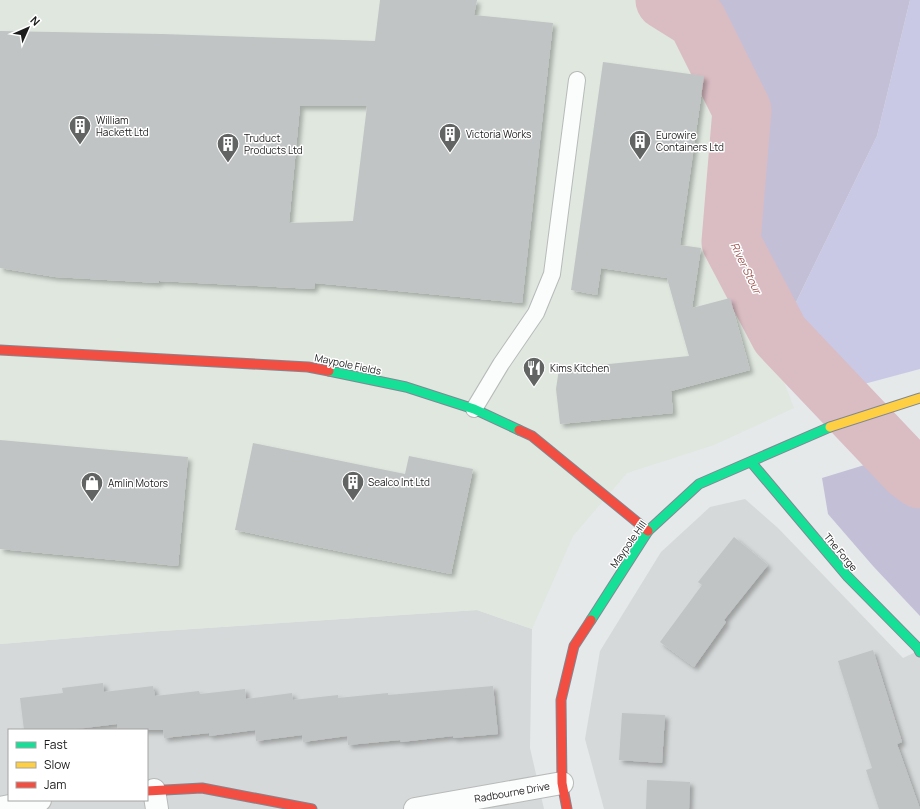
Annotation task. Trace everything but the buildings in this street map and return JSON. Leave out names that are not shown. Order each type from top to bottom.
[{"type":"street","name":"Maypole Fields","points":[[0,350],[308,367],[406,387],[474,409],[532,436],[648,531]]},
{"type":"street","name":"Maypole Hill","points":[[567,809],[562,783],[561,700],[574,646],[648,531],[699,484],[822,429],[920,398]]},
{"type":"street","name":"The Forge","points":[[751,462],[848,577],[918,648],[920,652]]},
{"type":"street","name":"Radbourne Drive","points":[[415,809],[562,783]]},
{"type":"street","points":[[153,797],[202,788],[312,809]]},
{"type":"street","points":[[0,808],[35,801]]},
{"type":"lane","points":[[474,409],[501,364],[536,313],[552,274],[577,80]]},
{"type":"shaded area","points":[[0,0],[671,0],[698,17],[743,109],[731,245],[794,408],[714,445],[627,473],[573,536],[532,629],[477,610],[146,632],[0,644]]},
{"type":"shaded area","points":[[666,0],[910,0],[877,136],[780,335],[731,242],[742,110],[697,20]]},
{"type":"shaded area","points":[[910,0],[920,0],[920,369],[849,388],[828,386],[780,335],[877,136]]},
{"type":"shaded area","points":[[920,448],[920,616],[873,566],[828,514],[822,478]]},
{"type":"shaded area","points":[[745,499],[778,528],[903,658],[920,650],[920,809],[604,809],[585,739],[600,651],[661,552],[710,507]]},
{"type":"shaded area","points":[[477,610],[532,629],[530,748],[544,809],[0,809],[0,644],[146,632]]},
{"type":"waterway","name":"River Stour","points":[[665,0],[697,20],[742,110],[731,242],[780,335],[909,471],[920,479]]},
{"type":"traffic: fast","points":[[329,371],[406,387],[474,409],[519,430]]},
{"type":"traffic: fast","points":[[591,620],[648,531],[699,484],[830,427]]},
{"type":"traffic: fast","points":[[751,462],[848,577],[918,648],[920,652]]},
{"type":"traffic: slow","points":[[830,427],[920,398]]},
{"type":"traffic: jam","points":[[0,350],[308,367],[329,371]]},
{"type":"traffic: jam","points":[[519,430],[532,436],[648,531]]},
{"type":"traffic: jam","points":[[567,809],[562,783],[561,700],[574,646],[591,620]]},
{"type":"traffic: jam","points":[[148,791],[202,788],[312,809]]},
{"type":"place","name":"William Hackett Ltd","points":[[80,146]]},
{"type":"place","name":"Victoria Works","points":[[450,154]]},
{"type":"place","name":"Eurowire Containers Ltd","points":[[640,160]]},
{"type":"place","name":"Truduct Products Ltd","points":[[228,164]]},
{"type":"place","name":"Kims Kitchen","points":[[534,388]]},
{"type":"place","name":"Amlin Motors","points":[[92,502]]},
{"type":"place","name":"Sealco Int Ltd","points":[[353,502]]}]
